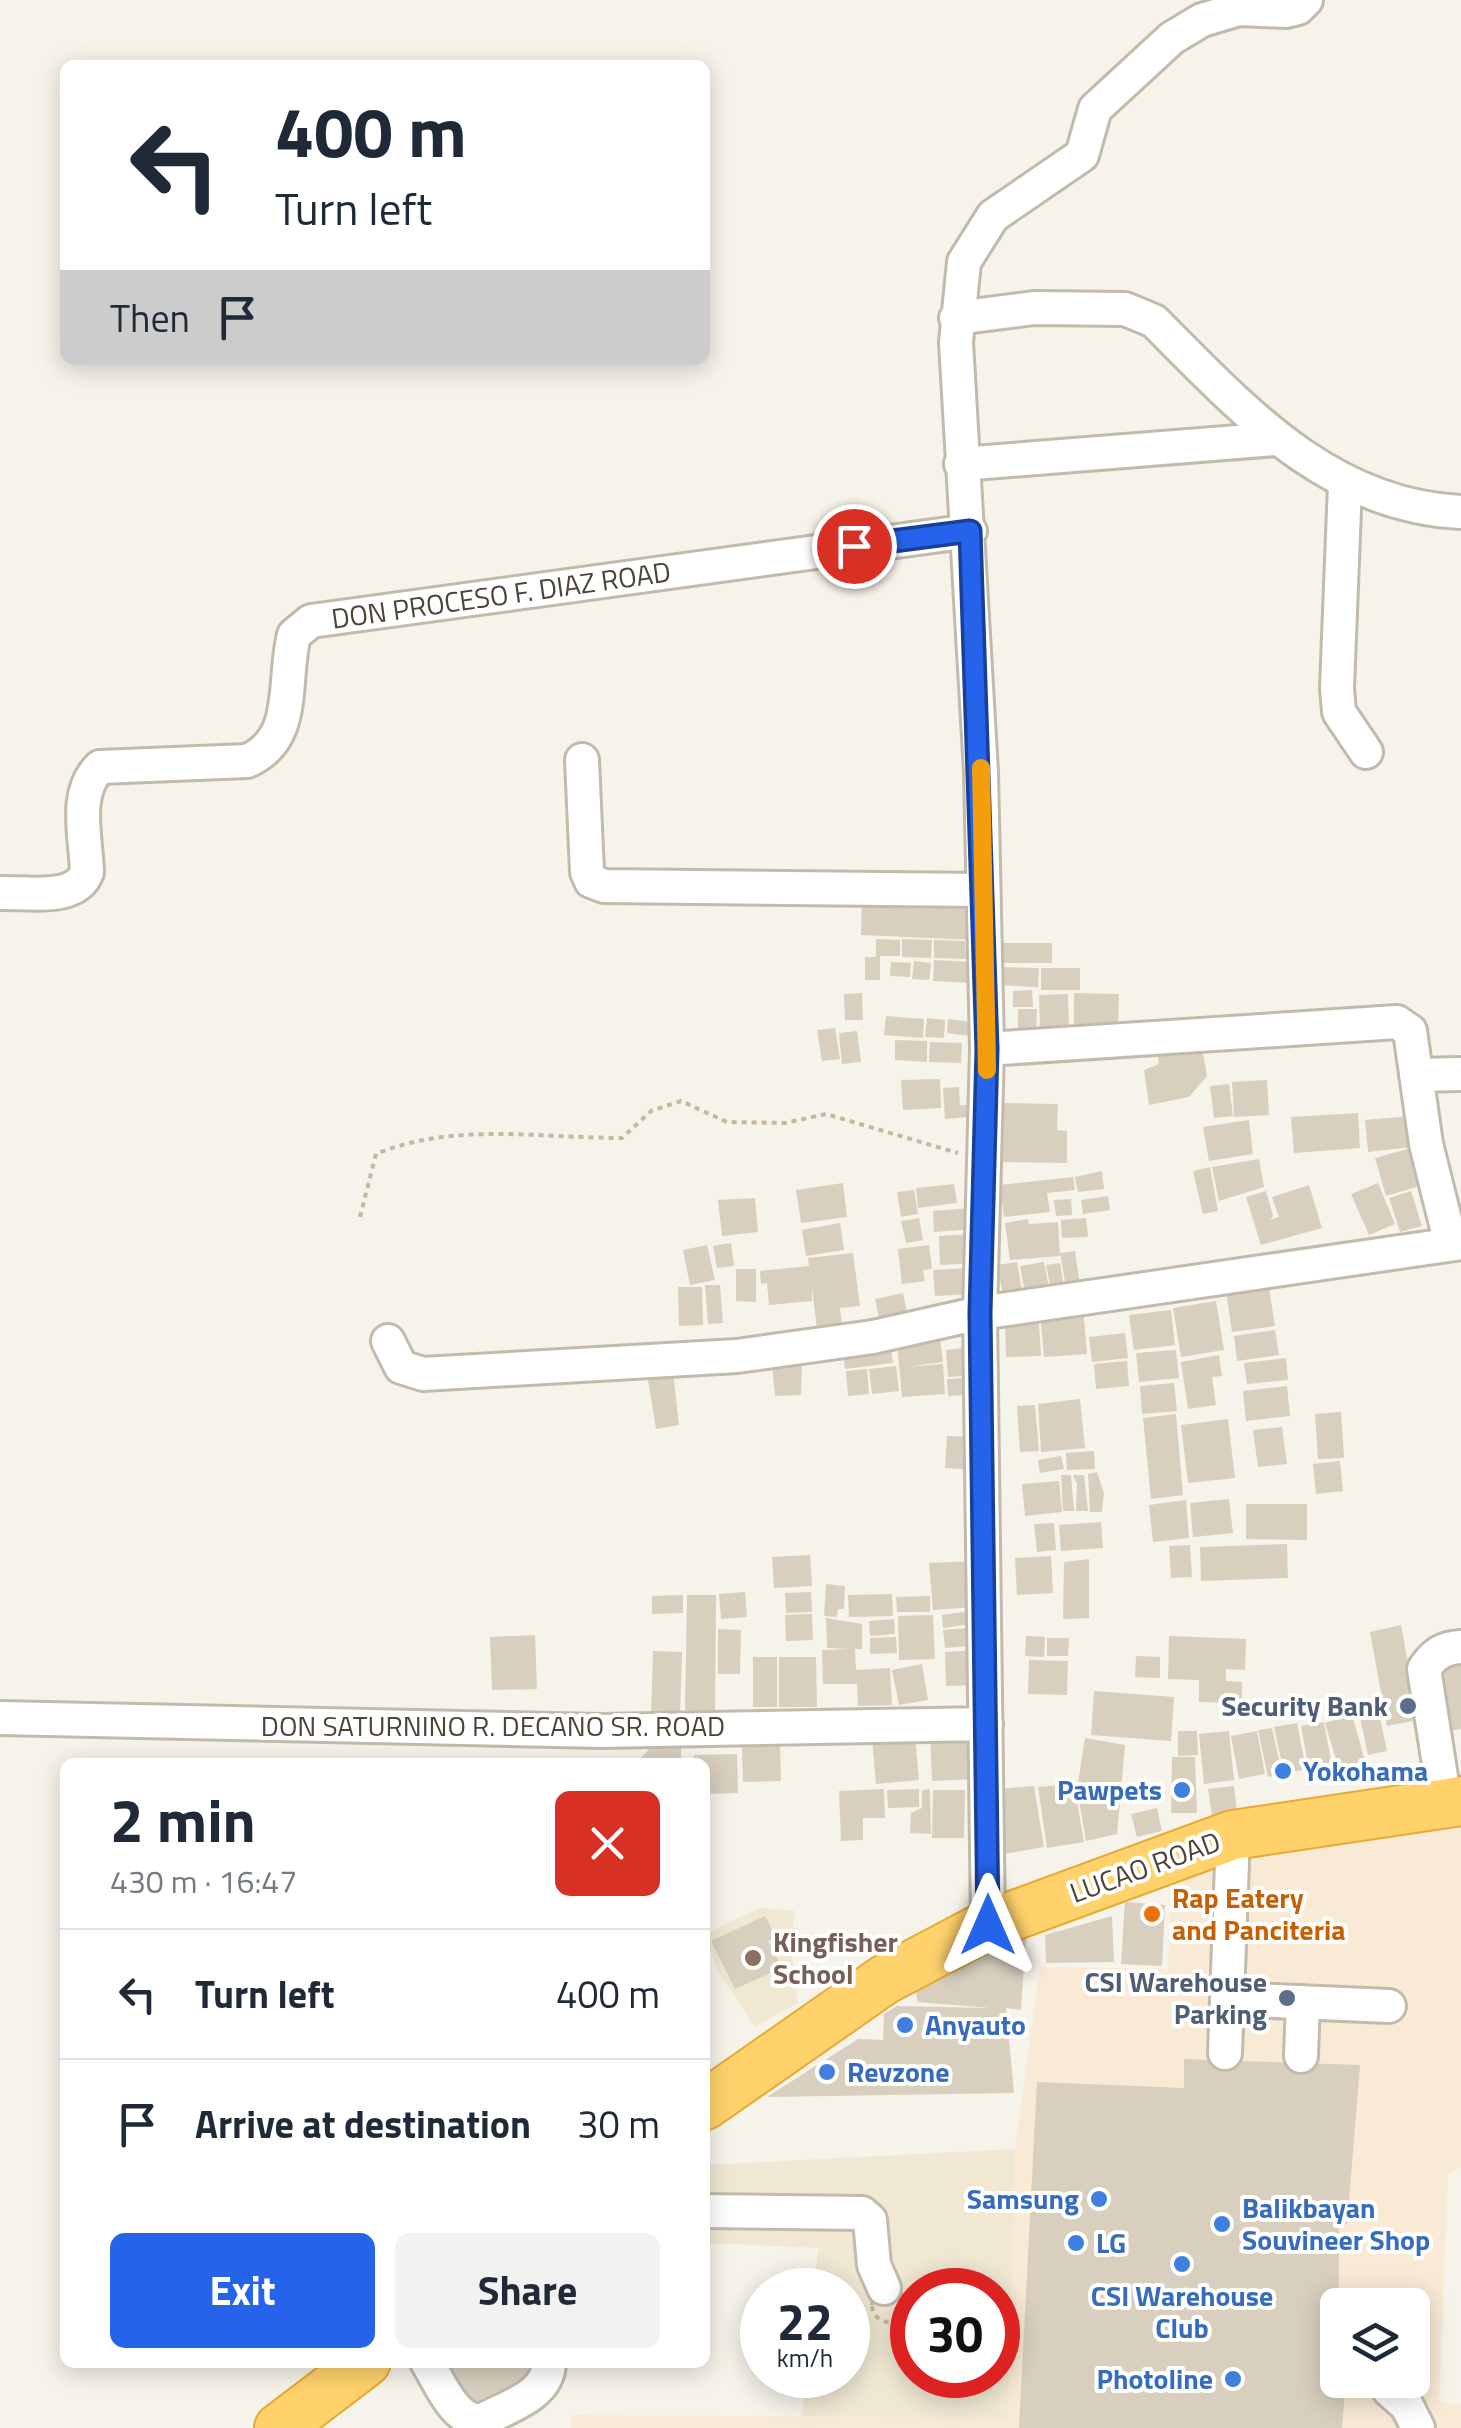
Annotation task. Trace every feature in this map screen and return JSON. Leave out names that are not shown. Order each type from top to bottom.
[{"type":"highway","name":"LUCAO ROAD","points":[[710,2102],[884,1980],[988,1925],[1233,1835],[1453,1801]]},
{"type":"highway","points":[[279,2428],[358,2368]]},
{"type":"street","points":[[988,1925],[980,1313],[987,1049],[970,531],[961,464],[956,318],[964,262],[992,216],[1082,155],[1095,109],[1102,99],[1172,38],[1202,20],[1238,9],[1286,11],[1298,8],[1306,0]]},
{"type":"street","points":[[956,318],[1034,308],[1125,309],[1139,314],[1154,321],[1276,440],[1345,484],[1398,504],[1461,512]]},
{"type":"street","points":[[961,464],[1276,440]]},
{"type":"street","points":[[1345,484],[1336,688],[1339,712],[1366,752]]},
{"type":"street","name":"DON PROCESO F. DIAZ ROAD","points":[[0,894],[71,891],[83,883],[88,872],[84,797],[88,780],[100,767],[247,761],[266,753],[276,742],[282,724],[294,635],[311,621],[970,531]]},
{"type":"street","points":[[582,760],[587,872],[591,881],[604,886],[984,890]]},
{"type":"street","points":[[388,1341],[394,1358],[410,1371],[478,1372],[737,1356],[873,1337],[980,1313],[1456,1244],[1426,1144],[1410,1031],[1397,1022],[987,1049]]},
{"type":"street","points":[[1416,1075],[1461,1074]]},
{"type":"street","points":[[1453,1801],[1424,1669],[1432,1657],[1446,1648],[1461,1648]]},
{"type":"street","name":"DON SATURNINO R. DECANO SR. ROAD","points":[[0,1718],[601,1731],[986,1724]]},
{"type":"street","points":[[1225,2053],[1233,1835]]},
{"type":"street","points":[[1227,2000],[1389,2006]]},
{"type":"street","points":[[1301,2056],[1303,2002]]},
{"type":"street","points":[[710,2211],[862,2213],[870,2220],[874,2265],[884,2288]]},
{"type":"street","points":[[431,2368],[458,2412],[472,2421],[481,2421],[540,2388],[548,2368]]},
{"type":"street","points":[[1398,2398],[1407,2406],[1418,2428]]},
{"type":"path","points":[[360,1217],[376,1154],[410,1140],[481,1133],[622,1138],[652,1111],[682,1100],[727,1122],[784,1124],[826,1114],[922,1139],[986,1163]]},
{"type":"shaded area","points":[[1461,1823],[1461,2167],[1448,2174],[1439,2401],[1461,2405],[1461,2428],[571,2428],[571,2415],[1007,2418],[1008,2398],[1020,2398],[1020,2268],[1011,2268],[1015,2149],[1040,1967],[1168,1969],[1171,1881],[1216,1858]]},
{"type":"shaded area","name":"Kingfisher School","points":[[759,1908],[795,1911],[791,1944],[798,2003],[755,2027],[718,1972],[710,1949],[710,1932]]},
{"type":"shaded area","points":[[1015,2149],[1012,2268],[890,2268],[890,2398],[1009,2398],[1008,2418],[802,2416],[804,2398],[870,2398],[870,2268],[816,2268],[818,2248],[710,2243],[710,2165]]},
{"type":"building","points":[[862,899],[975,904],[974,940],[861,935]]},
{"type":"building","points":[[876,939],[900,940],[900,956],[880,956],[880,980],[865,980],[865,957],[876,957]]},
{"type":"building","points":[[902,939],[932,940],[931,958],[902,957]]},
{"type":"building","points":[[934,940],[965,941],[966,959],[934,958]]},
{"type":"building","points":[[1001,943],[1052,943],[1052,963],[1001,963]]},
{"type":"building","points":[[934,960],[973,962],[971,983],[933,981]]},
{"type":"building","points":[[914,961],[931,963],[929,980],[912,979]]},
{"type":"building","points":[[891,962],[911,963],[910,977],[890,976]]},
{"type":"building","points":[[999,967],[1039,968],[1038,987],[998,985]]},
{"type":"building","points":[[1041,968],[1080,968],[1080,990],[1041,990]]},
{"type":"building","points":[[1032,990],[1033,1007],[1013,1007],[1013,991]]},
{"type":"building","points":[[862,993],[863,1020],[845,1020],[844,994]]},
{"type":"building","points":[[1074,993],[1119,994],[1118,1026],[1074,1025]]},
{"type":"building","points":[[1068,994],[1069,1030],[1040,1030],[1039,995]]},
{"type":"building","points":[[1018,1009],[1037,1009],[1036,1029],[1018,1029]]},
{"type":"building","points":[[886,1016],[924,1019],[923,1038],[884,1035]]},
{"type":"building","points":[[927,1018],[945,1020],[944,1038],[925,1037]]},
{"type":"building","points":[[948,1019],[972,1022],[970,1036],[947,1033]]},
{"type":"building","points":[[835,1028],[840,1059],[822,1061],[817,1030]]},
{"type":"building","points":[[857,1031],[861,1062],[842,1064],[839,1033]]},
{"type":"building","points":[[895,1040],[927,1041],[927,1062],[895,1060]]},
{"type":"building","points":[[930,1042],[962,1043],[961,1063],[929,1062]]},
{"type":"building","points":[[1201,1042],[1207,1076],[1189,1097],[1149,1105],[1144,1070],[1159,1064],[1156,1047]]},
{"type":"building","points":[[940,1079],[941,1108],[903,1110],[901,1080]]},
{"type":"building","points":[[1267,1080],[1269,1115],[1234,1117],[1232,1082]]},
{"type":"building","points":[[1229,1084],[1233,1116],[1214,1118],[1210,1086]]},
{"type":"building","points":[[959,1087],[960,1105],[967,1105],[967,1117],[945,1119],[943,1088]]},
{"type":"building","points":[[1004,1103],[1058,1104],[1057,1130],[1067,1131],[1067,1163],[1002,1162]]},
{"type":"building","points":[[1358,1113],[1360,1148],[1294,1153],[1291,1117]]},
{"type":"building","points":[[1411,1116],[1412,1147],[1368,1152],[1365,1120]]},
{"type":"building","points":[[1249,1120],[1253,1154],[1209,1161],[1203,1127]]},
{"type":"building","points":[[1415,1147],[1426,1184],[1386,1196],[1375,1158]]},
{"type":"building","points":[[1259,1159],[1264,1187],[1219,1201],[1212,1167]]},
{"type":"building","points":[[1210,1167],[1218,1211],[1203,1214],[1193,1171]]},
{"type":"building","points":[[1102,1171],[1104,1189],[1078,1192],[1075,1177]]},
{"type":"building","points":[[1073,1177],[1075,1190],[1047,1193],[1050,1212],[1004,1217],[1000,1185]]},
{"type":"building","points":[[843,1183],[847,1217],[801,1223],[796,1190]]},
{"type":"building","points":[[1378,1183],[1395,1224],[1369,1235],[1351,1194]]},
{"type":"building","points":[[954,1184],[957,1203],[918,1208],[916,1188]]},
{"type":"building","points":[[1309,1185],[1322,1228],[1261,1245],[1246,1197],[1266,1191],[1273,1216],[1270,1220],[1279,1217],[1272,1197]]},
{"type":"building","points":[[914,1190],[918,1214],[901,1217],[897,1192]]},
{"type":"building","points":[[1411,1191],[1422,1226],[1400,1232],[1389,1198]]},
{"type":"building","points":[[1108,1196],[1110,1210],[1083,1214],[1081,1200]]},
{"type":"building","points":[[755,1198],[758,1232],[722,1236],[718,1200]]},
{"type":"building","points":[[1071,1199],[1072,1215],[1056,1216],[1054,1200]]},
{"type":"building","points":[[972,1208],[974,1229],[934,1232],[933,1211]]},
{"type":"building","points":[[919,1218],[923,1240],[906,1243],[901,1221]]},
{"type":"building","points":[[1086,1218],[1088,1237],[1062,1238],[1061,1220]]},
{"type":"building","points":[[1028,1219],[1029,1224],[1058,1222],[1060,1256],[1010,1260],[1005,1223]]},
{"type":"building","points":[[840,1223],[844,1250],[806,1256],[802,1230]]},
{"type":"building","points":[[973,1234],[974,1263],[940,1265],[939,1236]]},
{"type":"building","points":[[731,1243],[734,1266],[717,1268],[713,1246]]},
{"type":"building","points":[[707,1245],[715,1280],[690,1285],[683,1250]]},
{"type":"building","points":[[929,1245],[932,1269],[923,1270],[925,1281],[902,1284],[898,1249]]},
{"type":"building","points":[[1075,1251],[1080,1285],[1066,1287],[1060,1253]]},
{"type":"building","points":[[853,1253],[860,1306],[840,1308],[843,1333],[818,1337],[812,1288],[812,1301],[769,1305],[767,1283],[761,1284],[760,1271],[809,1266],[808,1258]]},
{"type":"building","points":[[1017,1262],[1022,1291],[1003,1294],[997,1265]]},
{"type":"building","points":[[1044,1262],[1049,1288],[1025,1292],[1020,1266]]},
{"type":"building","points":[[1060,1263],[1064,1287],[1051,1290],[1046,1265]]},
{"type":"building","points":[[971,1268],[973,1294],[935,1296],[933,1270]]},
{"type":"building","points":[[736,1269],[756,1269],[756,1302],[736,1301]]},
{"type":"building","points":[[1268,1282],[1275,1326],[1232,1332],[1226,1291]]},
{"type":"building","points":[[705,1285],[720,1285],[723,1323],[708,1324]]},
{"type":"building","points":[[678,1287],[702,1287],[703,1325],[679,1326]]},
{"type":"building","points":[[903,1293],[908,1317],[879,1317],[875,1299]]},
{"type":"building","points":[[1216,1301],[1224,1350],[1181,1357],[1173,1308]]},
{"type":"building","points":[[1083,1308],[1087,1354],[1044,1357],[1040,1311]]},
{"type":"building","points":[[1171,1310],[1175,1345],[1134,1350],[1129,1315]]},
{"type":"building","points":[[1038,1312],[1041,1356],[1006,1357],[1005,1318]]},
{"type":"building","points":[[1275,1330],[1279,1355],[1237,1361],[1234,1336]]},
{"type":"building","points":[[939,1331],[943,1362],[905,1367],[943,1364],[945,1394],[902,1397],[897,1342]]},
{"type":"building","points":[[1125,1333],[1128,1358],[1092,1362],[1089,1337]]},
{"type":"building","points":[[978,1346],[980,1375],[948,1377],[946,1350]]},
{"type":"building","points":[[891,1348],[893,1363],[845,1369],[843,1353]]},
{"type":"building","points":[[1176,1350],[1179,1378],[1139,1382],[1136,1353]]},
{"type":"building","points":[[1219,1355],[1222,1376],[1212,1377],[1216,1405],[1188,1409],[1181,1362]]},
{"type":"building","points":[[1286,1358],[1288,1380],[1247,1384],[1244,1363]]},
{"type":"building","points":[[802,1361],[801,1395],[775,1396],[772,1363]]},
{"type":"building","points":[[1127,1361],[1129,1386],[1096,1389],[1094,1364]]},
{"type":"building","points":[[896,1366],[899,1391],[872,1394],[869,1369]]},
{"type":"building","points":[[867,1369],[869,1394],[848,1396],[846,1371]]},
{"type":"building","points":[[673,1372],[679,1425],[656,1429],[647,1374]]},
{"type":"building","points":[[980,1377],[981,1394],[948,1396],[947,1379]]},
{"type":"building","points":[[1174,1383],[1177,1411],[1142,1414],[1140,1386]]},
{"type":"building","points":[[1287,1386],[1290,1416],[1246,1421],[1243,1391]]},
{"type":"building","points":[[1080,1399],[1085,1448],[1041,1452],[1038,1404]]},
{"type":"building","points":[[1035,1405],[1039,1451],[1020,1452],[1017,1406]]},
{"type":"building","points":[[1341,1412],[1344,1458],[1318,1459],[1315,1414]]},
{"type":"building","points":[[1176,1414],[1183,1495],[1151,1499],[1143,1418]]},
{"type":"building","points":[[1228,1419],[1235,1478],[1188,1483],[1181,1425]]},
{"type":"building","points":[[1282,1427],[1287,1464],[1258,1467],[1253,1430]]},
{"type":"building","points":[[947,1436],[976,1437],[974,1470],[945,1468]]},
{"type":"building","points":[[1094,1451],[1095,1469],[1067,1470],[1066,1453]]},
{"type":"building","points":[[1061,1456],[1064,1469],[1040,1473],[1038,1460]]},
{"type":"building","points":[[1340,1461],[1343,1491],[1316,1494],[1313,1464]]},
{"type":"building","points":[[1097,1472],[1104,1493],[1102,1512],[1090,1512],[1088,1474]]},
{"type":"building","points":[[1061,1475],[1071,1475],[1074,1511],[1063,1511]]},
{"type":"building","points":[[1073,1475],[1084,1475],[1088,1511],[1076,1511],[1077,1484]]},
{"type":"building","points":[[1059,1481],[1062,1512],[1025,1516],[1022,1484]]},
{"type":"building","points":[[1229,1499],[1233,1533],[1193,1537],[1190,1503]]},
{"type":"building","points":[[1186,1500],[1189,1538],[1153,1542],[1149,1505]]},
{"type":"building","points":[[1246,1504],[1307,1504],[1307,1540],[1246,1539]]},
{"type":"building","points":[[1101,1522],[1103,1548],[1061,1551],[1059,1525]]},
{"type":"building","points":[[1054,1523],[1056,1550],[1037,1552],[1034,1524]]},
{"type":"building","points":[[1287,1544],[1288,1578],[1201,1581],[1200,1547]]},
{"type":"building","points":[[1190,1545],[1192,1577],[1171,1578],[1169,1546]]},
{"type":"building","points":[[810,1555],[812,1586],[774,1588],[772,1557]]},
{"type":"building","points":[[1051,1556],[1053,1593],[1017,1595],[1015,1558]]},
{"type":"building","points":[[1089,1559],[1089,1618],[1063,1619],[1064,1562]]},
{"type":"building","points":[[973,1561],[975,1607],[933,1610],[929,1563]]},
{"type":"building","points":[[826,1584],[845,1586],[844,1609],[838,1609],[837,1617],[824,1616]]},
{"type":"building","points":[[745,1592],[747,1617],[721,1619],[719,1594]]},
{"type":"building","points":[[811,1592],[812,1612],[786,1613],[785,1593]]},
{"type":"building","points":[[892,1594],[893,1616],[849,1617],[848,1595]]},
{"type":"building","points":[[683,1595],[683,1613],[652,1614],[652,1596]]},
{"type":"building","points":[[687,1595],[716,1595],[715,1711],[685,1710]]},
{"type":"building","points":[[930,1596],[930,1612],[897,1612],[896,1597]]},
{"type":"building","points":[[978,1610],[979,1623],[943,1628],[942,1615]]},
{"type":"building","points":[[812,1614],[813,1640],[786,1641],[785,1615]]},
{"type":"building","points":[[933,1615],[935,1659],[899,1660],[898,1616]]},
{"type":"building","points":[[826,1618],[862,1624],[862,1649],[855,1649],[856,1670],[890,1668],[892,1705],[858,1706],[857,1684],[823,1684],[822,1650],[850,1649],[827,1648]]},
{"type":"building","points":[[894,1619],[895,1634],[870,1636],[869,1621]]},
{"type":"building","points":[[1401,1625],[1418,1720],[1387,1726],[1370,1632]]},
{"type":"building","points":[[979,1627],[980,1645],[945,1648],[943,1630]]},
{"type":"building","points":[[718,1629],[741,1630],[740,1674],[718,1674]]},
{"type":"building","points":[[535,1635],[537,1689],[492,1690],[490,1637]]},
{"type":"building","points":[[1026,1636],[1045,1637],[1044,1657],[1025,1656]]},
{"type":"building","points":[[1169,1636],[1246,1639],[1245,1670],[1226,1669],[1226,1681],[1242,1682],[1242,1703],[1199,1702],[1199,1680],[1168,1679]]},
{"type":"building","points":[[896,1637],[897,1653],[870,1654],[870,1638]]},
{"type":"building","points":[[1047,1638],[1069,1638],[1068,1656],[1047,1656]]},
{"type":"building","points":[[977,1650],[980,1685],[946,1686],[945,1652]]},
{"type":"building","points":[[653,1651],[682,1652],[680,1715],[651,1714]]},
{"type":"building","points":[[1136,1656],[1160,1657],[1160,1678],[1135,1677]]},
{"type":"building","points":[[753,1657],[777,1657],[777,1707],[753,1707]]},
{"type":"building","points":[[779,1657],[816,1657],[817,1707],[779,1707]]},
{"type":"building","points":[[1029,1660],[1068,1661],[1067,1695],[1028,1694]]},
{"type":"building","points":[[1461,1662],[1461,1729],[1443,1732],[1440,1665]]},
{"type":"building","points":[[922,1664],[928,1700],[899,1705],[892,1670]]},
{"type":"building","points":[[1094,1691],[1174,1697],[1171,1741],[1091,1735]]},
{"type":"building","points":[[1376,1699],[1387,1751],[1368,1755],[1357,1703]]},
{"type":"building","points":[[1352,1715],[1365,1761],[1339,1769],[1325,1723]]},
{"type":"building","points":[[1324,1722],[1332,1766],[1309,1770],[1301,1726]]},
{"type":"building","points":[[1297,1723],[1306,1769],[1284,1774],[1274,1727]]},
{"type":"building","points":[[1272,1728],[1282,1774],[1268,1777],[1258,1730]]},
{"type":"building","points":[[971,1731],[973,1779],[932,1781],[930,1733]]},
{"type":"building","points":[[1178,1731],[1197,1731],[1198,1755],[1178,1756]]},
{"type":"building","points":[[1229,1731],[1234,1780],[1204,1784],[1199,1734]]},
{"type":"building","points":[[1257,1731],[1265,1774],[1239,1779],[1231,1736]]},
{"type":"building","points":[[915,1735],[919,1780],[876,1784],[872,1739]]},
{"type":"building","points":[[1085,1738],[1125,1745],[1117,1834],[1086,1841],[1077,1789]]},
{"type":"building","points":[[681,1741],[681,1758],[641,1758],[655,1743]]},
{"type":"building","points":[[780,1742],[781,1781],[743,1782],[742,1743]]},
{"type":"building","points":[[737,1754],[738,1793],[710,1794],[710,1758],[694,1755]]},
{"type":"building","points":[[1172,1757],[1195,1757],[1197,1813],[1171,1813]]},
{"type":"building","points":[[1074,1784],[1084,1842],[1047,1848],[1038,1787]]},
{"type":"building","points":[[1034,1786],[1044,1847],[1004,1854],[999,1789]]},
{"type":"building","points":[[1234,1786],[1237,1811],[1212,1815],[1208,1789]]},
{"type":"building","points":[[884,1789],[885,1818],[863,1818],[863,1840],[841,1841],[839,1791]]},
{"type":"building","points":[[919,1789],[919,1807],[888,1808],[887,1790]]},
{"type":"building","points":[[930,1789],[931,1834],[910,1833],[911,1813],[922,1808],[922,1790]]},
{"type":"building","points":[[933,1790],[965,1790],[964,1838],[932,1838]]},
{"type":"building","points":[[1157,1808],[1162,1831],[1137,1837],[1131,1814]]},
{"type":"building","points":[[1125,1902],[1165,1905],[1162,1966],[1121,1964]]},
{"type":"building","points":[[765,1916],[776,1938],[768,1941],[782,1968],[735,1989],[711,1941]]},
{"type":"building","points":[[1112,1916],[1114,1962],[1046,1963],[1045,1935]]},
{"type":"building","points":[[1026,1937],[1021,2010],[1006,2008],[1014,2093],[767,2097],[858,2039],[883,2040],[884,2014],[897,2006],[990,2008],[918,2002],[915,1989]]},
{"type":"building","name":"CSI Warehouse Club","points":[[1184,2059],[1360,2065],[1347,2225],[1339,2224],[1339,2288],[1320,2288],[1320,2398],[1344,2398],[1342,2428],[1019,2428],[1037,2082],[1184,2088]]},
{"type":"building","points":[[447,2368],[533,2368],[538,2377],[474,2413]]},
{"type":"slow traffic","points":[[981,768],[987,1070]]},
{"type":"place","name":"Security Bank","points":[[1408,1706]]},
{"type":"place","name":"Yokohama","points":[[1283,1771]]},
{"type":"place","name":"Pawpets","points":[[1182,1790]]},
{"type":"place","name":"Rap Eatery and Panciteria","points":[[1152,1914]]},
{"type":"place","name":"Kingfisher School","points":[[753,1958]]},
{"type":"place","name":"CSI Warehouse Parking","points":[[1287,1998]]},
{"type":"place","name":"Anyauto","points":[[905,2025]]},
{"type":"place","name":"Revzone","points":[[827,2072]]},
{"type":"place","name":"Samsung","points":[[1099,2199]]},
{"type":"place","name":"Balikbayan Souvineer Shop","points":[[1222,2224]]},
{"type":"place","name":"LG","points":[[1076,2243]]},
{"type":"place","name":"CSI Warehouse Club","points":[[1182,2264]]},
{"type":"place","name":"Photoline","points":[[1233,2379]]},
{"type":"route","points":[[854,546],[970,531],[981,772],[987,1049],[980,1313],[988,1925]]}]
